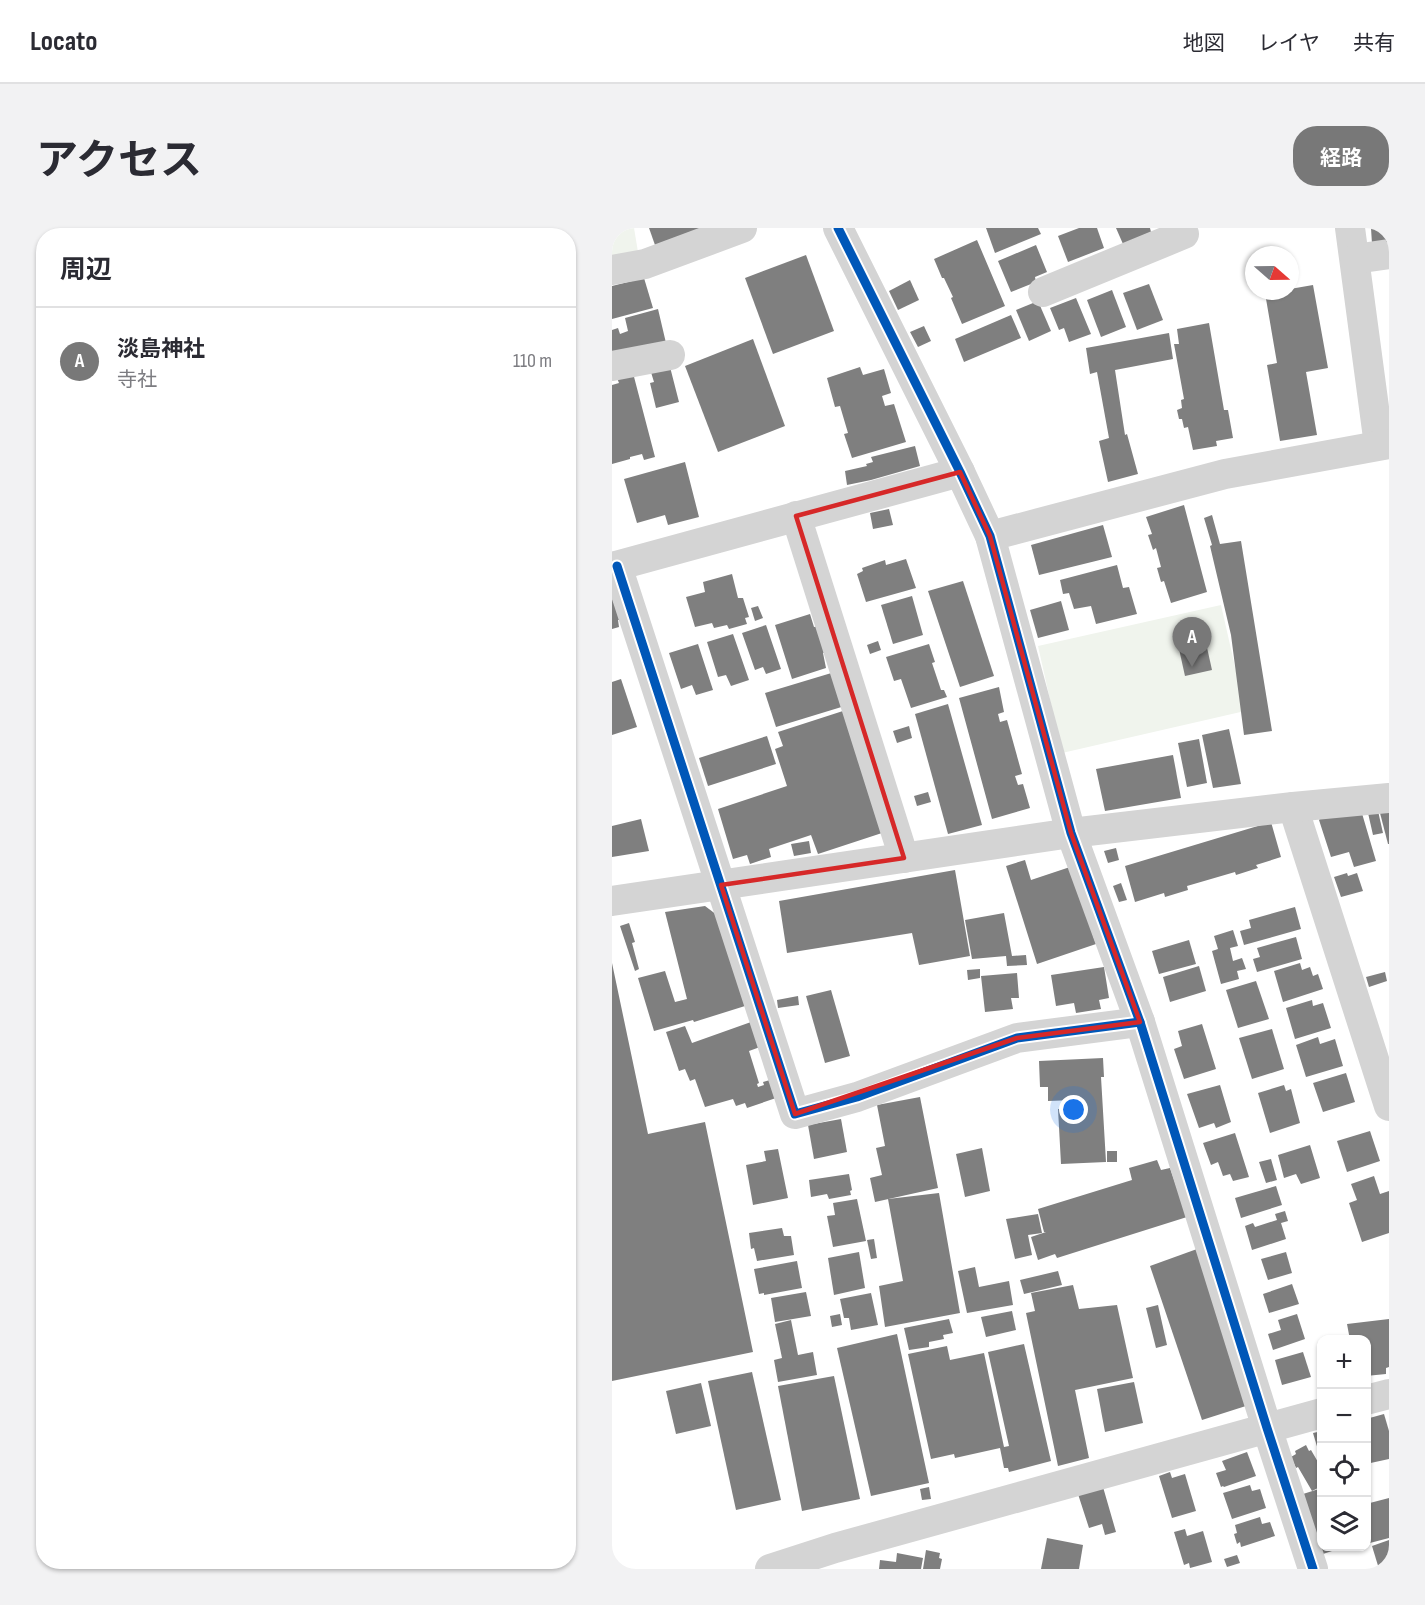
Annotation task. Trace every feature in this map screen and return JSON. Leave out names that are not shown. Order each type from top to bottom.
[{"type":"street","points":[[612,270],[645,264],[742,228]]},
{"type":"street","points":[[838,228],[990,536],[1071,833],[1140,1022],[1313,1569]]},
{"type":"street","points":[[1042,292],[1184,234],[1179,228]]},
{"type":"street","points":[[990,536],[1226,474],[1384,444],[1350,228]]},
{"type":"street","points":[[1355,259],[1389,254]]},
{"type":"street","points":[[612,366],[670,355]]},
{"type":"street","points":[[960,472],[614,567],[795,1114],[857,1096],[1017,1038],[1140,1022]]},
{"type":"street","points":[[796,516],[904,858]]},
{"type":"street","points":[[612,901],[1071,833],[1389,798]]},
{"type":"street","points":[[1293,807],[1389,1106]]},
{"type":"street","points":[[1371,1399],[1389,1394]]},
{"type":"street","points":[[770,1569],[839,1559],[1317,1414]]},
{"type":"highlighted area","points":[[960,472],[990,536],[1071,833],[1140,1022],[1017,1038],[795,1114],[721,885],[904,858],[796,516]]},
{"type":"shaded area","points":[[612,228],[634,228],[639,258],[612,261]]},
{"type":"shaded area","points":[[1221,605],[1245,711],[1062,753],[1038,646]]},
{"type":"building","points":[[649,228],[704,228],[655,245]]},
{"type":"building","points":[[986,228],[1038,228],[1041,234],[995,253]]},
{"type":"building","points":[[1079,228],[1097,228],[1104,248],[1068,262],[1058,236]]},
{"type":"building","points":[[1116,228],[1150,228],[1151,232],[1123,244]]},
{"type":"building","points":[[1371,228],[1389,228],[1389,242],[1372,244]]},
{"type":"building","points":[[977,240],[1005,306],[962,324],[951,298],[953,297],[934,259]]},
{"type":"building","points":[[1036,245],[1047,272],[1035,277],[1036,282],[1011,292],[998,261]]},
{"type":"building","points":[[806,255],[834,331],[773,354],[745,278]]},
{"type":"building","points":[[644,278],[653,308],[612,319],[612,286]]},
{"type":"building","points":[[910,280],[919,300],[898,310],[889,291]]},
{"type":"building","points":[[1149,284],[1163,320],[1137,330],[1123,293]]},
{"type":"building","points":[[1313,285],[1328,368],[1306,372],[1317,435],[1280,441],[1267,365],[1277,363],[1266,300],[1299,300],[1299,287]]},
{"type":"building","points":[[1112,290],[1126,327],[1101,337],[1087,300]]},
{"type":"building","points":[[1076,298],[1091,334],[1069,342],[1064,328],[1059,330],[1050,308]]},
{"type":"building","points":[[1038,301],[1051,331],[1029,341],[1016,310]]},
{"type":"building","points":[[658,309],[666,343],[612,356],[612,330],[618,328],[620,334],[628,331],[625,318]]},
{"type":"building","points":[[1011,315],[1021,338],[964,362],[955,339]]},
{"type":"building","points":[[1209,323],[1224,410],[1228,410],[1233,438],[1216,441],[1217,446],[1193,450],[1188,427],[1184,428],[1177,410],[1182,408],[1181,400],[1184,399],[1174,344],[1179,344],[1177,329]]},
{"type":"building","points":[[924,326],[931,341],[918,347],[910,332]]},
{"type":"building","points":[[1169,333],[1173,359],[1115,370],[1125,435],[1127,434],[1138,474],[1108,482],[1099,441],[1109,438],[1097,372],[1090,374],[1086,348]]},
{"type":"building","points":[[753,339],[785,426],[718,452],[685,366]]},
{"type":"building","points":[[669,363],[679,402],[656,408],[650,383],[654,382],[650,369]]},
{"type":"building","points":[[860,367],[863,375],[884,369],[891,393],[882,396],[885,406],[894,404],[906,442],[852,458],[844,434],[848,433],[840,406],[835,407],[827,378]]},
{"type":"building","points":[[633,373],[655,457],[644,460],[642,454],[612,464],[612,385],[619,383],[617,378]]},
{"type":"building","points":[[915,446],[920,466],[847,485],[845,471],[867,466],[866,464],[873,462],[871,457]]},
{"type":"building","points":[[685,462],[699,517],[668,525],[665,515],[637,523],[624,479]]},
{"type":"building","points":[[1184,505],[1207,592],[1171,603],[1164,581],[1161,582],[1157,568],[1161,567],[1156,548],[1153,550],[1148,535],[1152,534],[1146,517]]},
{"type":"building","points":[[889,509],[893,525],[873,529],[870,513]]},
{"type":"building","points":[[1212,515],[1220,544],[1241,541],[1272,731],[1244,735],[1231,635],[1204,518]]},
{"type":"building","points":[[1103,525],[1112,557],[1039,575],[1031,545]]},
{"type":"building","points":[[906,559],[916,588],[866,602],[857,574],[863,571],[862,568],[885,560],[886,565]]},
{"type":"building","points":[[1117,565],[1123,588],[1129,587],[1137,614],[1096,624],[1091,606],[1074,609],[1069,593],[1063,594],[1060,580]]},
{"type":"building","points":[[732,574],[738,598],[743,598],[749,617],[745,618],[747,624],[729,629],[727,625],[714,628],[712,623],[695,627],[686,597],[705,592],[703,582]]},
{"type":"building","points":[[963,581],[994,676],[960,687],[928,591]]},
{"type":"building","points":[[912,596],[923,635],[893,644],[881,605]]},
{"type":"building","points":[[612,598],[621,620],[618,620],[619,627],[612,629]]},
{"type":"building","points":[[1061,601],[1069,630],[1038,638],[1030,610]]},
{"type":"building","points":[[758,606],[763,618],[755,621],[751,608]]},
{"type":"building","points":[[810,614],[814,627],[820,626],[828,651],[823,653],[826,668],[792,679],[775,625]]},
{"type":"building","points":[[766,625],[781,669],[766,674],[763,667],[755,670],[742,633]]},
{"type":"building","points":[[733,634],[749,680],[731,686],[726,675],[718,677],[707,642]]},
{"type":"building","points":[[878,641],[881,650],[870,654],[867,645]]},
{"type":"building","points":[[1206,643],[1212,670],[1185,676],[1179,649]]},
{"type":"building","points":[[698,644],[713,690],[696,695],[692,685],[681,689],[669,653]]},
{"type":"building","points":[[929,644],[935,662],[932,663],[941,690],[944,690],[947,697],[911,708],[901,679],[894,681],[886,657]]},
{"type":"building","points":[[838,671],[848,705],[776,727],[765,693]]},
{"type":"building","points":[[621,679],[637,727],[612,735],[612,682]]},
{"type":"building","points":[[999,687],[1004,712],[998,714],[1000,722],[1007,720],[1022,774],[1015,776],[1018,785],[1023,784],[1030,808],[992,819],[959,698]]},
{"type":"building","points":[[948,704],[982,825],[948,834],[915,714]]},
{"type":"building","points":[[846,710],[885,832],[818,854],[811,835],[769,849],[771,857],[750,864],[747,855],[733,859],[718,809],[787,786],[775,749],[783,746],[778,732]]},
{"type":"building","points":[[909,726],[912,738],[897,743],[893,731]]},
{"type":"building","points":[[1229,729],[1241,784],[1213,788],[1202,735]]},
{"type":"building","points":[[767,736],[776,764],[708,786],[699,758]]},
{"type":"building","points":[[1199,739],[1207,783],[1187,787],[1178,743]]},
{"type":"building","points":[[1173,755],[1181,798],[1105,811],[1096,769]]},
{"type":"building","points":[[928,792],[931,802],[917,806],[914,796]]},
{"type":"building","points":[[1361,810],[1376,861],[1354,867],[1349,852],[1331,857],[1319,820],[1324,813]]},
{"type":"building","points":[[1389,810],[1389,844],[1388,844],[1380,813]]},
{"type":"building","points":[[1378,811],[1383,833],[1373,835],[1368,813]]},
{"type":"building","points":[[641,819],[649,851],[612,857],[612,826]]},
{"type":"building","points":[[1271,822],[1281,857],[1256,865],[1258,868],[1236,875],[1235,872],[1187,886],[1188,890],[1165,897],[1164,893],[1135,902],[1125,866]]},
{"type":"building","points":[[809,841],[811,853],[794,856],[791,844]]},
{"type":"building","points":[[1116,848],[1119,860],[1108,863],[1104,851]]},
{"type":"building","points":[[1025,860],[1031,880],[1070,867],[1096,944],[1037,964],[1006,866]]},
{"type":"building","points":[[955,870],[970,956],[919,965],[912,933],[787,953],[779,901]]},
{"type":"building","points":[[1347,873],[1348,876],[1357,873],[1363,891],[1341,897],[1334,877]]},
{"type":"building","points":[[1121,883],[1127,900],[1119,902],[1113,886]]},
{"type":"building","points":[[705,906],[717,915],[745,1006],[694,1022],[693,1020],[654,1031],[638,978],[665,971],[675,1002],[687,999],[665,912]]},
{"type":"building","points":[[1295,907],[1301,929],[1244,945],[1240,931],[1251,928],[1249,920]]},
{"type":"building","points":[[1004,913],[1012,956],[1026,955],[1027,965],[1007,966],[1006,956],[972,959],[965,920]]},
{"type":"building","points":[[629,923],[635,942],[632,943],[639,969],[635,971],[620,926]]},
{"type":"building","points":[[1233,930],[1238,946],[1230,948],[1233,961],[1242,958],[1246,969],[1237,971],[1239,979],[1221,984],[1212,951],[1218,949],[1214,936]]},
{"type":"building","points":[[1296,937],[1302,959],[1257,972],[1253,959],[1260,957],[1257,948]]},
{"type":"building","points":[[1189,940],[1196,964],[1159,974],[1152,951]]},
{"type":"building","points":[[612,963],[648,1134],[705,1122],[753,1352],[612,1381]]},
{"type":"building","points":[[1300,963],[1302,970],[1310,967],[1313,976],[1318,974],[1323,989],[1283,1002],[1274,971]]},
{"type":"building","points":[[1199,966],[1206,991],[1170,1002],[1163,977]]},
{"type":"building","points":[[1104,967],[1109,998],[1099,1000],[1101,1009],[1076,1013],[1074,1003],[1056,1006],[1051,975]]},
{"type":"building","points":[[980,969],[980,978],[968,980],[967,970]]},
{"type":"building","points":[[1385,972],[1387,981],[1369,987],[1366,977]]},
{"type":"building","points":[[1017,973],[1019,998],[1011,998],[1013,1009],[985,1012],[981,976]]},
{"type":"building","points":[[1256,981],[1269,1019],[1238,1028],[1226,990]]},
{"type":"building","points":[[831,990],[850,1056],[825,1063],[806,996]]},
{"type":"building","points":[[798,996],[799,1005],[778,1008],[777,1000]]},
{"type":"building","points":[[1312,1000],[1313,1006],[1323,1003],[1331,1028],[1295,1039],[1286,1008]]},
{"type":"building","points":[[751,1022],[760,1047],[749,1051],[759,1083],[757,1084],[758,1087],[770,1080],[776,1098],[747,1108],[745,1103],[736,1106],[733,1099],[705,1107],[695,1079],[690,1081],[685,1069],[679,1071],[666,1032],[685,1026],[692,1043]]},
{"type":"building","points":[[1202,1024],[1216,1069],[1184,1079],[1174,1049],[1182,1046],[1178,1031]]},
{"type":"building","points":[[1272,1029],[1284,1069],[1252,1079],[1239,1038]]},
{"type":"building","points":[[1318,1037],[1320,1044],[1335,1039],[1343,1066],[1306,1077],[1296,1045]]},
{"type":"building","points":[[1103,1058],[1104,1077],[1101,1077],[1106,1162],[1061,1164],[1058,1109],[1075,1108],[1075,1100],[1048,1101],[1048,1087],[1040,1087],[1039,1061]]},
{"type":"building","points":[[1346,1073],[1355,1102],[1323,1112],[1313,1083]]},
{"type":"building","points":[[1220,1085],[1231,1122],[1216,1128],[1214,1123],[1199,1128],[1187,1094]]},
{"type":"building","points":[[1284,1085],[1286,1091],[1291,1089],[1300,1123],[1270,1133],[1258,1093]]},
{"type":"building","points":[[920,1097],[938,1188],[875,1202],[870,1178],[882,1175],[876,1148],[885,1146],[877,1105]]},
{"type":"building","points":[[841,1119],[847,1152],[814,1159],[808,1125]]},
{"type":"building","points":[[1370,1131],[1380,1161],[1347,1172],[1337,1141]]},
{"type":"building","points":[[1235,1133],[1249,1177],[1233,1181],[1230,1174],[1223,1176],[1218,1162],[1211,1165],[1203,1143]]},
{"type":"building","points":[[1310,1145],[1320,1178],[1301,1184],[1296,1174],[1284,1178],[1278,1155]]},
{"type":"building","points":[[982,1148],[990,1191],[965,1197],[956,1154]]},
{"type":"building","points":[[778,1149],[788,1198],[753,1205],[746,1165],[766,1161],[764,1151]]},
{"type":"building","points":[[1107,1151],[1117,1151],[1117,1162],[1107,1162]]},
{"type":"building","points":[[1271,1159],[1277,1180],[1266,1183],[1259,1162]]},
{"type":"building","points":[[1157,1160],[1161,1170],[1170,1168],[1187,1217],[1057,1258],[1055,1254],[1038,1260],[1031,1237],[1046,1232],[1044,1232],[1038,1209],[1132,1180],[1129,1168]]},
{"type":"building","points":[[849,1174],[851,1195],[829,1199],[827,1194],[811,1197],[809,1180]]},
{"type":"building","points":[[1374,1176],[1380,1194],[1389,1191],[1389,1233],[1362,1242],[1349,1203],[1357,1200],[1351,1184]]},
{"type":"building","points":[[1276,1186],[1282,1205],[1241,1218],[1235,1198]]},
{"type":"building","points":[[939,1193],[960,1313],[885,1327],[879,1286],[903,1281],[888,1199]]},
{"type":"building","points":[[857,1199],[866,1241],[833,1247],[827,1216],[835,1215],[833,1203]]},
{"type":"building","points":[[1285,1211],[1288,1221],[1281,1223],[1286,1239],[1252,1250],[1245,1226],[1253,1223],[1255,1227],[1277,1220],[1275,1214]]},
{"type":"building","points":[[1038,1214],[1042,1233],[1028,1235],[1032,1255],[1015,1259],[1006,1219]]},
{"type":"building","points":[[782,1228],[784,1236],[791,1236],[794,1255],[757,1261],[754,1248],[751,1249],[749,1233]]},
{"type":"building","points":[[874,1239],[877,1258],[871,1259],[867,1240]]},
{"type":"building","points":[[1197,1249],[1249,1405],[1202,1420],[1150,1266]]},
{"type":"building","points":[[859,1252],[865,1288],[834,1295],[828,1258]]},
{"type":"building","points":[[1286,1252],[1292,1273],[1268,1280],[1261,1259]]},
{"type":"building","points":[[797,1261],[802,1288],[759,1294],[754,1269]]},
{"type":"building","points":[[975,1267],[979,1287],[1009,1281],[1013,1305],[967,1313],[958,1271]]},
{"type":"building","points":[[1058,1271],[1062,1285],[1024,1294],[1020,1280]]},
{"type":"building","points":[[1292,1284],[1299,1304],[1269,1313],[1263,1294]]},
{"type":"building","points":[[1073,1285],[1079,1309],[1117,1305],[1133,1378],[1075,1390],[1089,1458],[1058,1466],[1026,1313],[1035,1311],[1031,1293]]},
{"type":"building","points":[[806,1292],[811,1316],[775,1322],[771,1298]]},
{"type":"building","points":[[871,1293],[878,1325],[851,1330],[849,1318],[844,1318],[840,1299]]},
{"type":"building","points":[[1158,1305],[1167,1345],[1156,1348],[1146,1308]]},
{"type":"building","points":[[1012,1311],[1016,1330],[986,1337],[981,1317]]},
{"type":"building","points":[[840,1314],[842,1325],[832,1327],[830,1316]]},
{"type":"building","points":[[1297,1314],[1305,1339],[1273,1350],[1268,1334],[1281,1330],[1278,1320]]},
{"type":"building","points":[[949,1319],[953,1333],[943,1335],[944,1339],[929,1342],[929,1347],[909,1350],[904,1328]]},
{"type":"building","points":[[1389,1319],[1389,1367],[1386,1368],[1386,1374],[1371,1376],[1371,1335],[1349,1335],[1347,1324]]},
{"type":"building","points":[[791,1320],[798,1355],[813,1352],[817,1375],[778,1382],[774,1360],[782,1358],[775,1324]]},
{"type":"building","points":[[897,1334],[929,1483],[871,1496],[837,1348]]},
{"type":"building","points":[[1024,1344],[1051,1461],[1009,1472],[1008,1468],[1004,1468],[1000,1448],[955,1458],[954,1454],[931,1459],[908,1354],[947,1346],[950,1360],[984,1353],[1004,1447],[1009,1446],[988,1352]]},
{"type":"building","points":[[1303,1352],[1311,1377],[1282,1385],[1275,1360]]},
{"type":"building","points":[[752,1372],[781,1500],[736,1510],[708,1381]]},
{"type":"building","points":[[834,1376],[860,1499],[802,1511],[778,1386]]},
{"type":"building","points":[[1134,1382],[1143,1423],[1105,1432],[1097,1389]]},
{"type":"building","points":[[701,1383],[711,1426],[676,1434],[666,1391]]},
{"type":"building","points":[[1384,1414],[1389,1431],[1389,1459],[1371,1463],[1371,1443],[1371,1418]]},
{"type":"building","points":[[1317,1432],[1317,1446],[1313,1433]]},
{"type":"building","points":[[1306,1445],[1309,1451],[1311,1450],[1317,1460],[1317,1488],[1312,1491],[1298,1467],[1296,1468],[1291,1457],[1296,1454],[1295,1451]]},
{"type":"building","points":[[1247,1452],[1256,1476],[1221,1487],[1216,1473],[1226,1470],[1222,1461]]},
{"type":"building","points":[[1170,1472],[1172,1478],[1185,1474],[1196,1511],[1172,1518],[1159,1476]]},
{"type":"building","points":[[1250,1485],[1252,1491],[1260,1489],[1266,1508],[1232,1519],[1223,1493]]},
{"type":"building","points":[[929,1487],[931,1499],[922,1500],[920,1489]]},
{"type":"building","points":[[1103,1487],[1116,1532],[1105,1535],[1102,1524],[1089,1528],[1077,1491]]},
{"type":"building","points":[[1317,1490],[1317,1536],[1303,1494]]},
{"type":"building","points":[[1389,1498],[1389,1538],[1371,1543],[1371,1503]]},
{"type":"building","points":[[1260,1517],[1262,1524],[1270,1522],[1275,1536],[1241,1547],[1240,1542],[1237,1544],[1234,1534],[1237,1533],[1235,1525]]},
{"type":"building","points":[[1185,1529],[1187,1536],[1203,1531],[1212,1562],[1190,1568],[1189,1563],[1184,1565],[1174,1532]]},
{"type":"building","points":[[1047,1538],[1083,1545],[1079,1569],[1041,1569]]},
{"type":"building","points":[[1389,1540],[1389,1569],[1379,1569],[1372,1546]]},
{"type":"building","points":[[926,1550],[940,1553],[939,1558],[942,1559],[940,1569],[923,1569]]},
{"type":"building","points":[[897,1553],[923,1558],[921,1569],[879,1569],[880,1560],[896,1562]]},
{"type":"building","points":[[1237,1555],[1240,1563],[1227,1567],[1224,1559]]},
{"type":"cycle path","points":[[838,228],[990,536],[1071,833],[1140,1022],[1313,1569]]},
{"type":"cycle path","points":[[617,566],[795,1114],[857,1097],[1017,1038],[1140,1022]]},
{"type":"place","name":"淡島神社","points":[[1192,667]]}]
